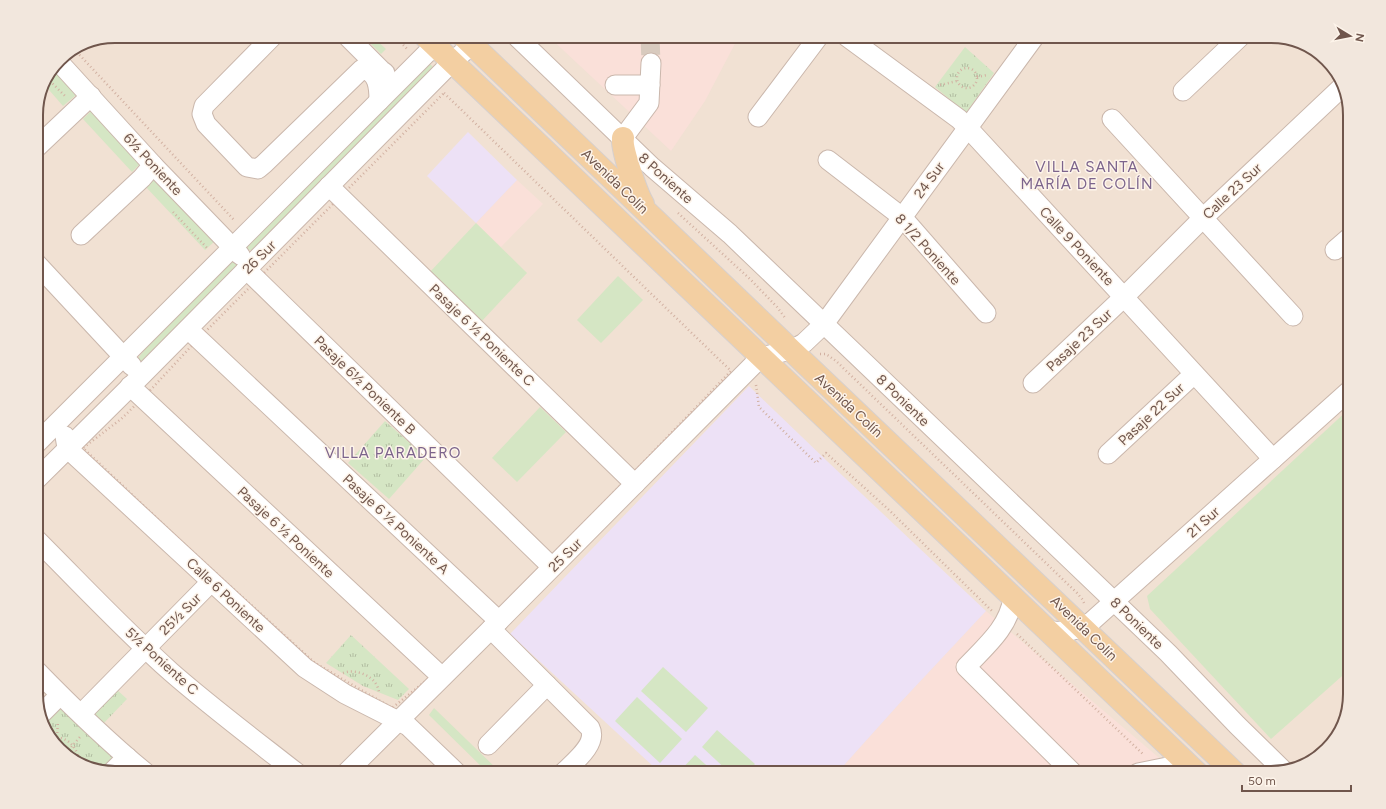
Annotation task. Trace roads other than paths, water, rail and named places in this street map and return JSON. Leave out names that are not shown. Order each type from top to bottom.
[{"type":"main road","name":"Avenida Colín","points":[[438,43],[452,62],[1190,766]]},
{"type":"main road","name":"Avenida Colín","points":[[476,43],[791,350],[1228,766]]},
{"type":"main road","points":[[623,138],[623,148],[641,200],[648,212]]},
{"type":"street","points":[[266,43],[204,106],[202,114],[206,124],[247,167],[258,168],[264,164],[362,69],[368,70],[374,76],[379,87],[379,101]]},
{"type":"street","points":[[354,43],[381,70],[393,76]]},
{"type":"street","name":"26 Sur","points":[[43,437],[379,101],[393,76],[430,43]]},
{"type":"street","name":"26 Sur","points":[[43,473],[188,329],[452,62],[469,43]]},
{"type":"street","name":"8 Poniente","points":[[523,43],[652,167],[730,234],[1192,676],[1237,725],[1278,765]]},
{"type":"street","points":[[758,117],[814,43]]},
{"type":"street","name":"Calle 9 Poniente","points":[[856,43],[953,114],[968,128],[1273,459]]},
{"type":"street","name":"24 Sur","points":[[791,350],[804,343],[824,324],[1029,43]]},
{"type":"street","points":[[1183,91],[1234,43]]},
{"type":"street","points":[[623,138],[649,103],[651,63]]},
{"type":"street","name":"6½ Poniente","points":[[62,67],[84,102],[153,165],[232,247],[248,267]]},
{"type":"street","points":[[615,85],[650,85]]},
{"type":"street","name":"Calle 23 Sur","points":[[1124,297],[1202,218],[1338,90]]},
{"type":"street","points":[[43,141],[84,102]]},
{"type":"street","points":[[1112,120],[1294,316]]},
{"type":"street","name":"8 1/2 Poniente","points":[[828,160],[902,217],[986,313]]},
{"type":"street","points":[[81,235],[142,178],[153,165]]},
{"type":"street","name":"Pasaje 6 ½ Poniente C","points":[[329,186],[635,484]]},
{"type":"street","points":[[1335,250],[1343,243]]},
{"type":"street","name":"Pasaje 6½ Poniente B","points":[[248,267],[552,567]]},
{"type":"street","name":"Pasaje 6 ½ Poniente","points":[[43,271],[123,357],[136,381],[442,678]]},
{"type":"street","name":"Pasaje 23 Sur","points":[[1033,383],[1124,297]]},
{"type":"street","name":"Pasaje 6 ½ Poniente A","points":[[188,329],[495,625],[547,685],[590,728],[592,731],[590,744],[570,766]]},
{"type":"street","points":[[760,357],[791,350]]},
{"type":"street","name":"25 Sur","points":[[353,766],[760,357]]},
{"type":"street","name":"Pasaje 22 Sur","points":[[1108,454],[1194,374]]},
{"type":"street","name":"21 Sur","points":[[1084,628],[1343,396]]},
{"type":"street","points":[[67,448],[65,438],[68,412]]},
{"type":"street","name":"Calle 6 Poniente","points":[[67,448],[315,676],[345,694],[399,720],[408,726],[450,766]]},
{"type":"street","name":"5½ Poniente C","points":[[43,546],[146,648],[198,695],[288,766]]},
{"type":"street","name":"25½ Sur","points":[[86,719],[146,648],[211,582]]},
{"type":"street","points":[[1013,598],[1010,613],[996,635],[966,667],[1066,766]]},
{"type":"street","points":[[1047,630],[1067,632],[1084,628]]},
{"type":"street","points":[[43,677],[60,695],[138,766]]},
{"type":"street","points":[[488,745],[547,685]]},
{"type":"street","points":[[45,710],[60,695]]},
{"type":"street","points":[[118,766],[127,757]]},
{"type":"tunnel","points":[[650,43],[651,63]]},
{"type":"district","name":"VILLA SANTA MARÍA DE COLÍN","points":[[1087,176]]},
{"type":"district","name":"VILLA PARADERO","points":[[393,453]]}]
